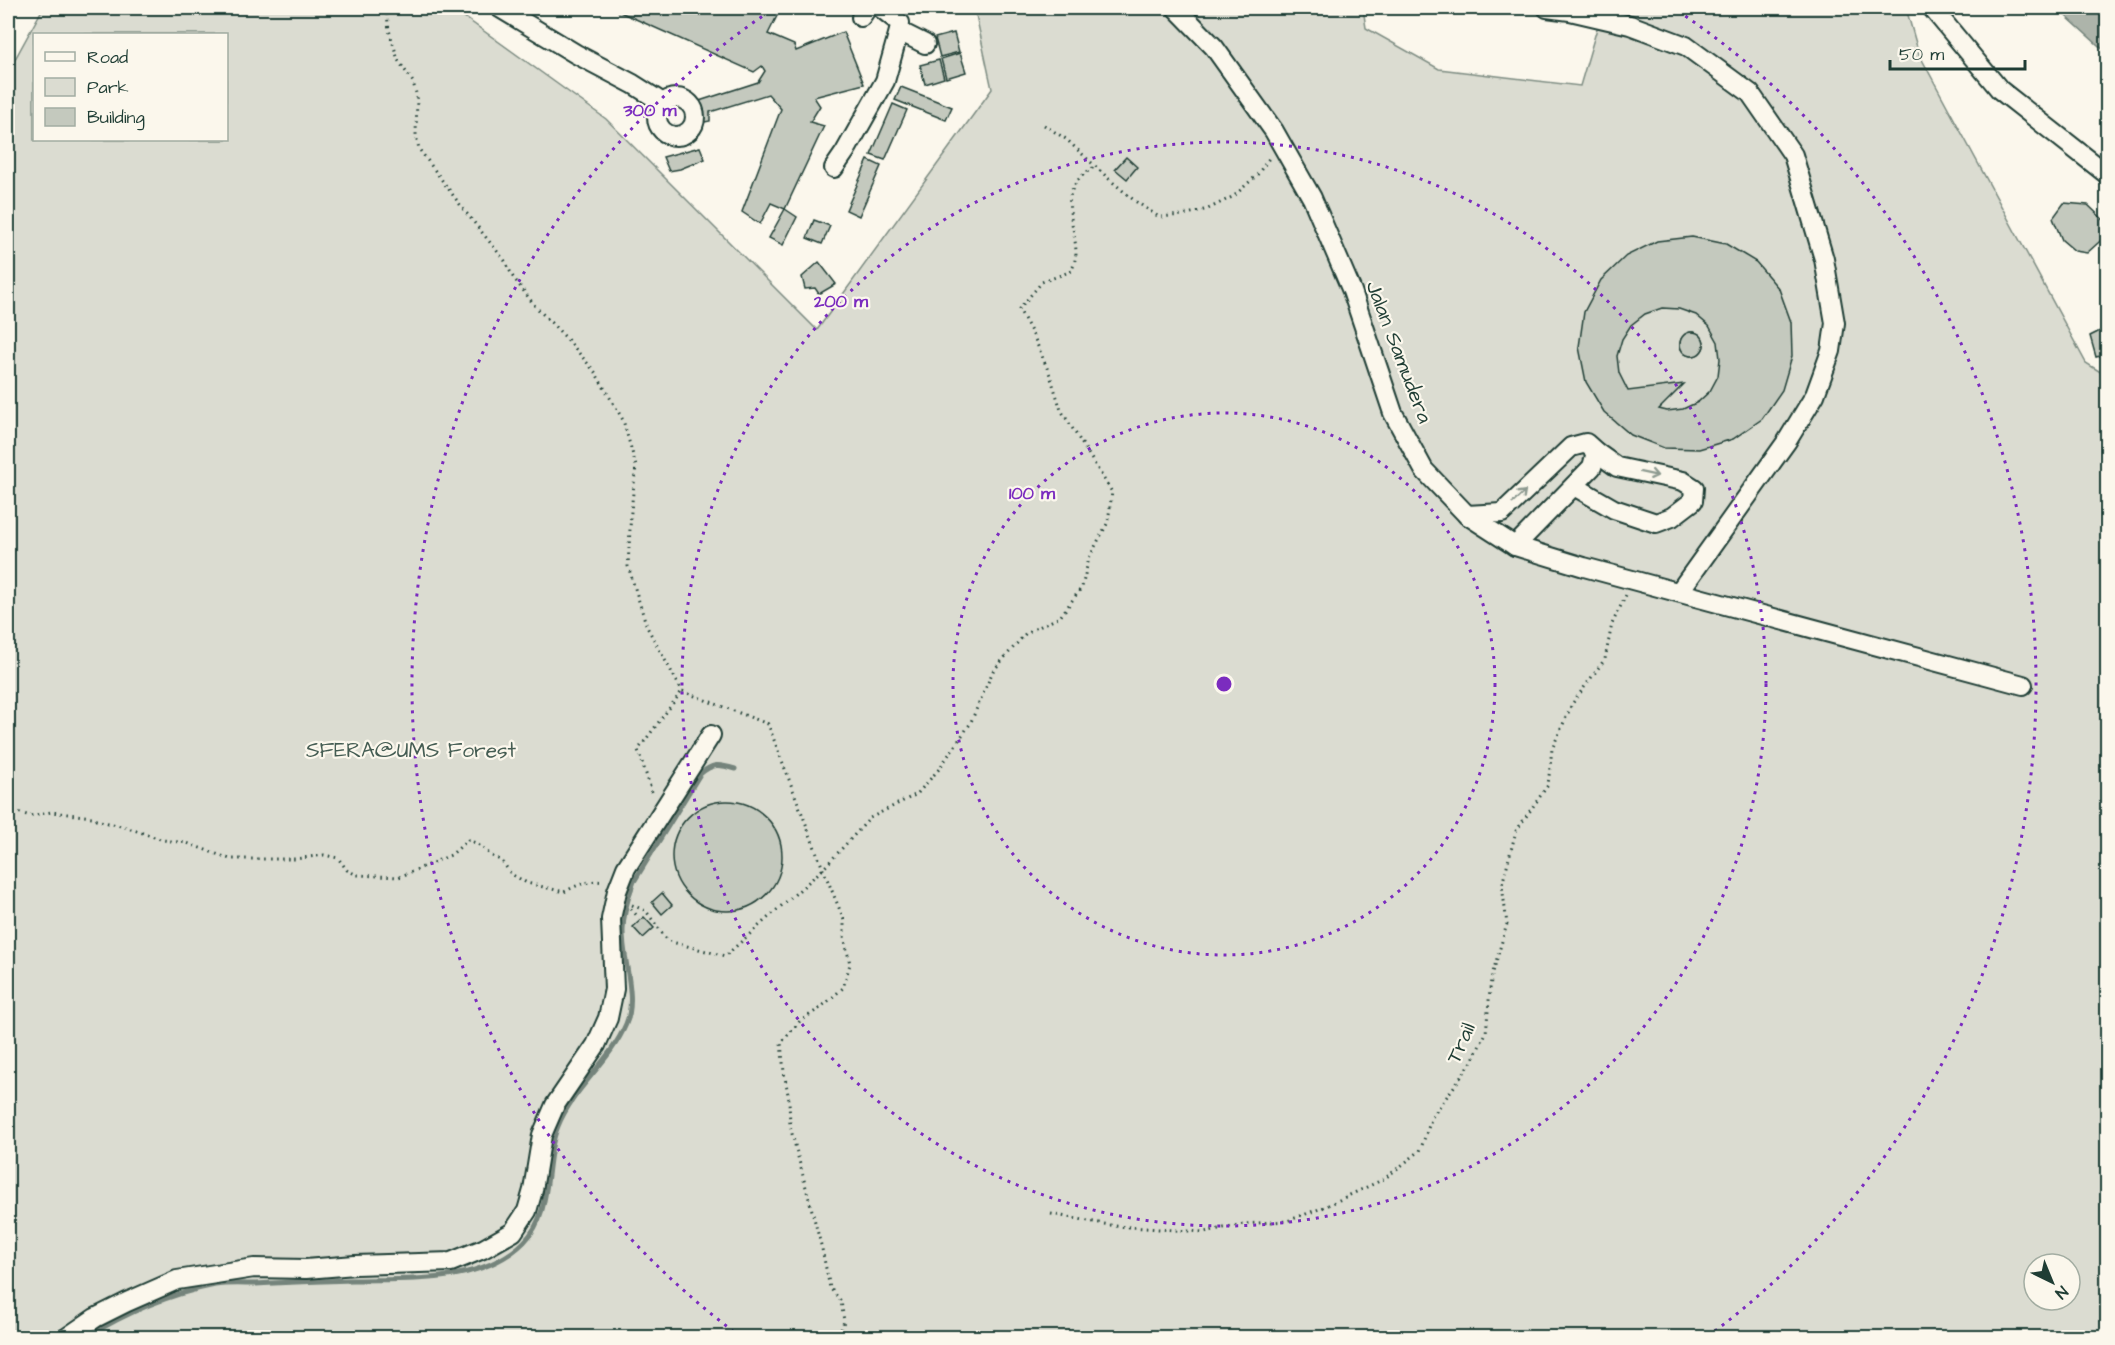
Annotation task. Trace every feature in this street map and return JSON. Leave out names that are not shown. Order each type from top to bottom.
[{"type":"street","points":[[500,8],[663,103]]},
{"type":"street","name":"Jalan Samudera","points":[[1176,8],[1214,47],[1274,131],[1312,198],[1352,291],[1393,413],[1424,470],[1467,515],[1515,546],[2023,685]]},
{"type":"street","points":[[1547,8],[1630,25],[1686,46],[1750,93],[1793,155],[1824,259],[1835,323],[1831,351],[1815,395],[1786,441],[1679,592]]},
{"type":"street","points":[[1932,8],[2000,90],[2108,175]]},
{"type":"street","points":[[834,168],[885,81],[900,32],[900,23],[867,10]]},
{"type":"street","points":[[900,32],[925,44]]},
{"type":"street","points":[[1467,515],[1502,513],[1571,447],[1586,443],[1596,453],[1617,466],[1683,481],[1694,488],[1693,501],[1672,517],[1656,523],[1614,510],[1574,486]]},
{"type":"street","points":[[1515,546],[1592,467],[1596,453]]},
{"type":"street","points":[[66,1338],[95,1318],[177,1280],[254,1268],[306,1269],[451,1262],[483,1249],[513,1232],[527,1211],[533,1190],[542,1135],[555,1105],[596,1046],[608,1018],[614,989],[612,919],[617,891],[626,868],[711,735]]},
{"type":"path","points":[[386,8],[389,30],[398,60],[413,82],[417,97],[416,135],[419,149],[505,261],[513,277],[536,306],[596,372],[623,420],[636,466],[628,566],[648,627],[682,691],[768,724],[822,869],[844,920],[844,936],[850,964],[843,988],[819,1009],[800,1021],[781,1043],[789,1100],[790,1126],[830,1288],[841,1301],[844,1321],[836,1338]]},
{"type":"path","points":[[1044,125],[1066,138],[1135,201],[1159,217],[1183,215],[1208,209],[1233,196],[1257,175],[1272,154],[1274,131]]},
{"type":"path","points":[[639,918],[627,904],[646,911],[668,941],[725,956],[822,869],[870,818],[917,794],[939,769],[970,724],[993,671],[1026,633],[1060,617],[1083,587],[1089,558],[1108,522],[1112,492],[1061,410],[1050,375],[1034,337],[1018,309],[1042,282],[1072,271],[1076,254],[1071,224],[1070,192],[1080,174],[1095,166]]},
{"type":"path","name":"Trail","points":[[1051,1214],[1115,1226],[1204,1232],[1244,1224],[1287,1221],[1322,1208],[1384,1179],[1420,1151],[1432,1118],[1471,1064],[1486,1033],[1491,979],[1507,924],[1502,885],[1516,831],[1548,784],[1552,749],[1572,704],[1605,659],[1612,624],[1634,580]]},
{"type":"path","points":[[648,798],[652,791],[638,750],[682,691]]},
{"type":"path","points":[[8,809],[30,816],[51,812],[92,817],[163,840],[187,843],[230,859],[295,859],[324,855],[338,858],[347,870],[357,875],[399,877],[451,855],[468,840],[478,844],[502,861],[511,874],[527,883],[564,892],[578,885],[604,882],[608,875]]},
{"type":"green space","name":"SFERA@UMS Forest","points":[[43,8],[455,8],[456,11],[606,119],[817,330],[992,89],[976,15],[959,8],[1363,8],[1366,28],[1439,69],[1580,86],[1603,8],[1906,8],[1919,54],[2086,363],[2107,376],[2107,1337],[8,1338],[8,72]]},
{"type":"shaded area","points":[[2057,8],[2107,8],[2107,53]]},
{"type":"building","points":[[611,8],[781,8],[768,34],[794,45],[796,51],[843,32],[864,84],[814,97],[820,106],[810,122],[824,126],[785,209],[771,203],[760,224],[742,212],[781,109],[768,94],[710,112],[710,121],[700,123],[693,103],[758,82],[765,71],[762,66],[754,72]]},
{"type":"building","points":[[954,33],[959,52],[940,57],[935,38]]},
{"type":"building","points":[[960,53],[966,72],[946,78],[941,59]]},
{"type":"building","points":[[939,60],[944,78],[925,84],[920,65]]},
{"type":"building","points":[[901,87],[952,107],[946,120],[895,100]]},
{"type":"building","points":[[893,104],[907,110],[885,160],[871,155]]},
{"type":"building","points":[[700,147],[705,159],[669,171],[663,157]]},
{"type":"building","points":[[1126,157],[1137,167],[1127,179],[1115,169]]},
{"type":"building","points":[[868,160],[881,166],[859,216],[846,210]]},
{"type":"building","points":[[2064,203],[2088,205],[2108,224],[2108,234],[2087,253],[2075,251],[2062,240],[2053,218]]},
{"type":"building","points":[[785,209],[797,217],[783,245],[769,238]]},
{"type":"building","points":[[814,220],[830,226],[822,244],[807,238]]},
{"type":"building","points":[[1692,237],[1726,244],[1756,262],[1779,289],[1791,322],[1792,356],[1782,390],[1762,419],[1733,439],[1699,449],[1664,448],[1631,435],[1604,412],[1586,382],[1579,347],[1584,312],[1601,280],[1626,256],[1657,241]],"holes":[[[1662,308],[1679,309],[1696,315],[1709,326],[1718,342],[1720,359],[1718,376],[1710,391],[1698,402],[1683,409],[1667,411],[1659,409],[1684,384],[1628,391],[1619,373],[1617,356],[1622,339],[1631,325],[1645,314]]]},
{"type":"building","points":[[819,262],[836,284],[819,294],[815,288],[805,289],[802,277]]},
{"type":"building","points":[[2108,327],[2108,354],[2096,357],[2090,336]]},
{"type":"building","points":[[1692,332],[1701,335],[1704,344],[1701,353],[1692,356],[1683,353],[1680,344],[1683,335]]},
{"type":"building","points":[[1692,332],[1701,335],[1704,344],[1701,353],[1692,356],[1683,353],[1680,344],[1683,335]]},
{"type":"building","points":[[727,801],[748,805],[766,817],[778,835],[782,856],[778,877],[766,895],[748,907],[727,911],[706,907],[688,895],[676,877],[672,856],[676,835],[688,817],[706,805]]},
{"type":"building","points":[[662,893],[672,905],[662,914],[652,902]]},
{"type":"building","points":[[644,917],[654,928],[643,938],[633,927]]},
{"type":"waterway","points":[[635,880],[700,774],[716,766],[735,769]]},
{"type":"waterway","points":[[85,1338],[116,1320],[148,1306],[215,1285],[400,1280],[445,1276],[488,1266],[507,1256],[524,1242],[540,1216],[547,1186],[553,1140],[558,1126],[573,1099],[611,1051],[626,1024],[629,1014],[630,990],[623,930],[626,905],[634,881]]}]
